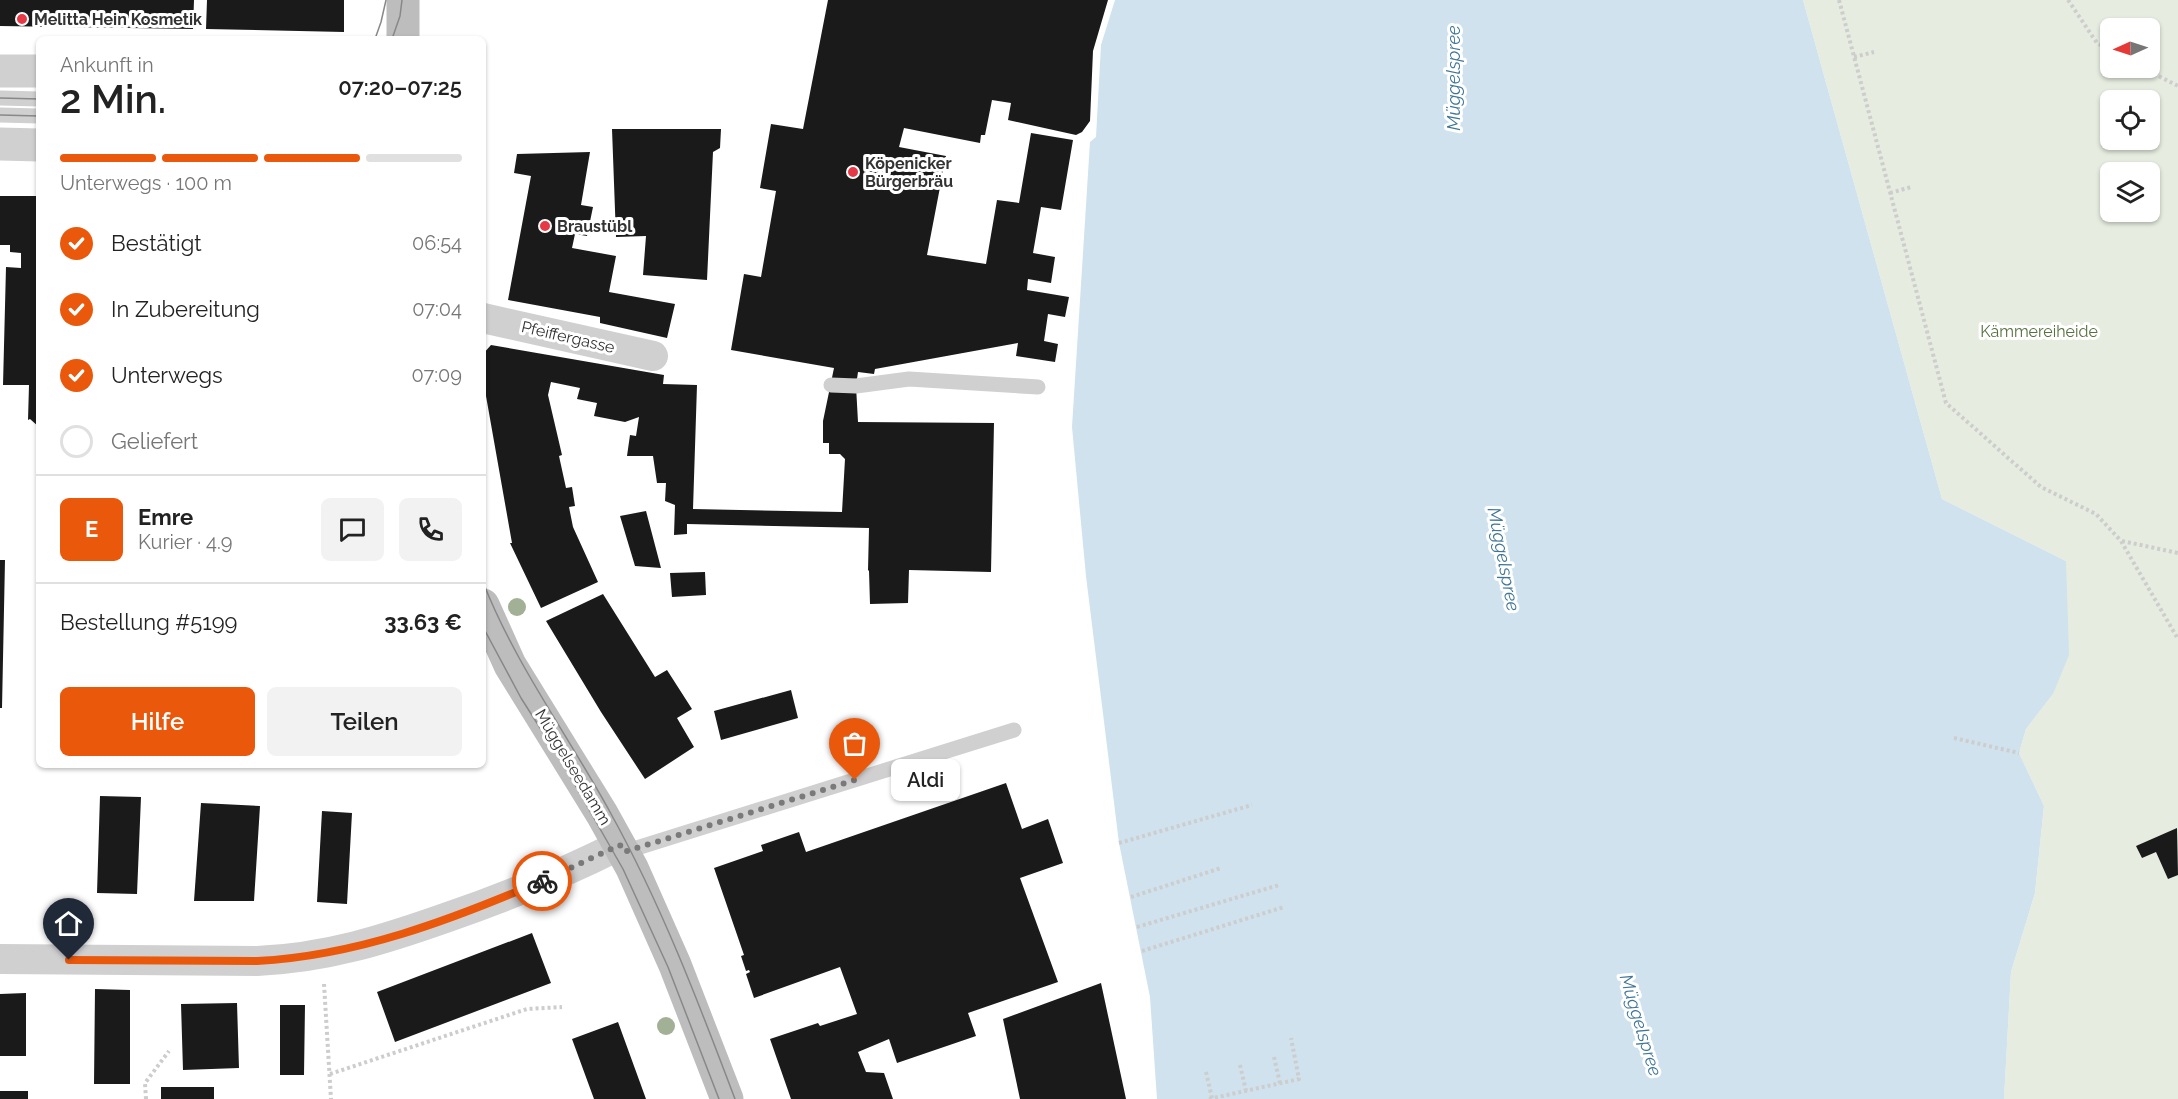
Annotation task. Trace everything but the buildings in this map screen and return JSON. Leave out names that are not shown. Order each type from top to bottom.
[{"type":"main road","points":[[403,0],[403,36]]},
{"type":"main road","name":"Müggelseedamm","points":[[486,612],[510,665],[622,849],[675,965],[728,1099]]},
{"type":"street","points":[[0,71],[36,71]]},
{"type":"street","points":[[0,144],[36,144]]},
{"type":"street","name":"Pfeiffergasse","points":[[486,319],[653,356]]},
{"type":"street","points":[[0,959],[257,961],[286,960],[322,954],[381,941],[498,900],[622,849]]},
{"type":"lane","points":[[0,98],[36,99]]},
{"type":"lane","points":[[0,115],[36,116]]},
{"type":"lane","points":[[831,385],[856,386],[909,379],[1038,387]]},
{"type":"lane","points":[[622,849],[1014,730]]},
{"type":"path","points":[[1839,0],[1946,403],[2041,487],[2096,514],[2121,541],[2178,639]]},
{"type":"path","points":[[2068,0],[2100,45]]},
{"type":"path","points":[[1854,57],[1874,52]]},
{"type":"path","points":[[2160,77],[2178,86]]},
{"type":"path","points":[[1890,193],[1911,187]]},
{"type":"path","points":[[2121,541],[2178,553]]},
{"type":"path","points":[[1954,738],[2019,753]]},
{"type":"path","points":[[1119,843],[1252,805]]},
{"type":"path","points":[[1131,897],[1221,868]]},
{"type":"path","points":[[1137,927],[1279,885]]},
{"type":"path","points":[[1142,951],[1284,907]]},
{"type":"path","points":[[324,983],[331,1099]]},
{"type":"path","points":[[330,1074],[527,1010],[562,1007]]},
{"type":"path","points":[[1206,1072],[1210,1099],[1299,1079],[1291,1038]]},
{"type":"path","points":[[146,1099],[145,1083],[169,1051]]},
{"type":"path","points":[[1274,1057],[1280,1083]]},
{"type":"path","points":[[1240,1065],[1246,1091]]},
{"type":"green space","name":"Kämmereiheide","points":[[1803,0],[2178,0],[2178,1099],[2004,1099],[2011,972],[2035,893],[2044,806],[2019,753],[2026,729],[2053,694],[2066,561],[1942,499]]},
{"type":"water","name":"Müggelspree","points":[[1115,0],[1803,0],[1942,499],[2066,561],[2069,655],[2053,694],[2026,729],[2019,753],[2044,806],[2035,893],[2011,972],[2004,1099],[1157,1099],[1150,997],[1119,843],[1086,576],[1072,427],[1090,142],[1096,137],[1101,45]]},
{"type":"tram line","points":[[376,36],[386,0]]},
{"type":"tram line","points":[[393,36],[400,16],[402,0]]},
{"type":"tram line","points":[[0,98],[36,99]]},
{"type":"tram line","points":[[0,115],[36,116]]},
{"type":"tram line","points":[[486,589],[510,642],[594,783],[646,882],[693,989],[735,1099]]},
{"type":"tram line","points":[[486,633],[521,698],[563,764],[623,869],[668,967],[719,1099]]},
{"type":"way so far","points":[[542,881],[620,845],[624,852],[855,780]]},
{"type":"place","name":"Melitta Hein Kosmetik","points":[[22,19]]},
{"type":"place","name":"Köpenicker Bürgerbräu","points":[[853,172]]},
{"type":"place","name":"Braustübl","points":[[545,226]]},
{"type":"place","name":"Aldi","points":[[855,780]]},
{"type":"route","points":[[69,960],[257,961],[286,960],[322,954],[381,941],[498,900],[542,881]]}]
